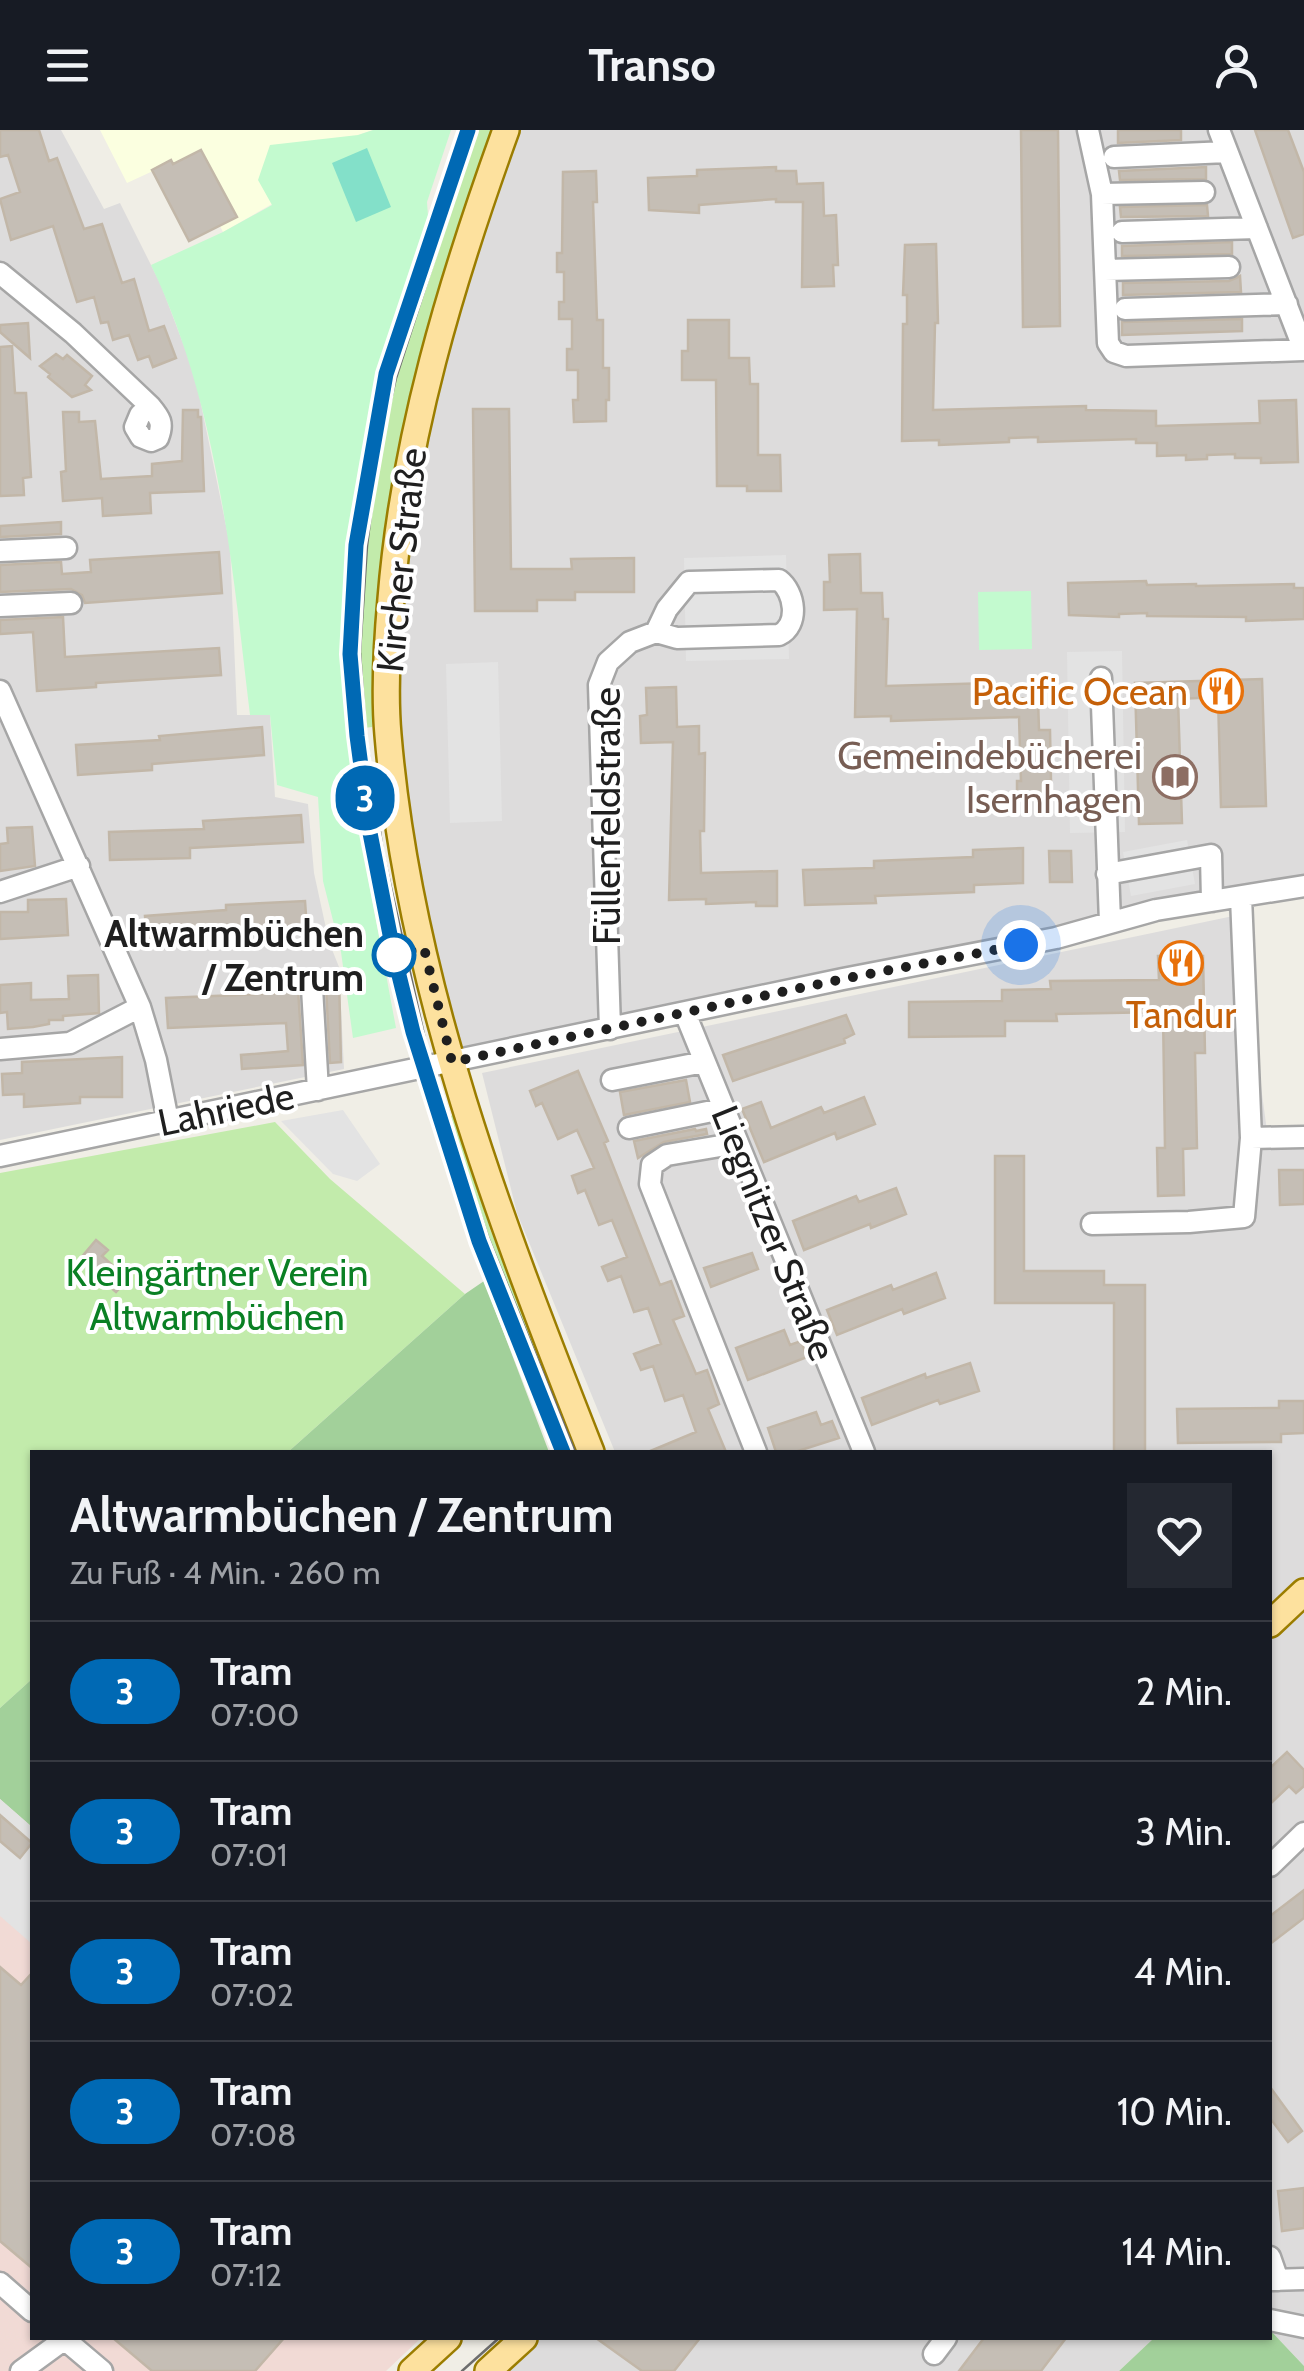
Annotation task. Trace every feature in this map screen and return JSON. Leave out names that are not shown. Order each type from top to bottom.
[{"type":"main road","name":"Kircher Straße","points":[[506,130],[458,270],[406,468],[388,639],[388,732],[401,835],[452,1062],[502,1224],[591,1450]]},
{"type":"main road","points":[[1272,1622],[1304,1592]]},
{"type":"main road","points":[[412,2371],[446,2340]]},
{"type":"main road","points":[[488,2371],[522,2340]]},
{"type":"street","points":[[1088,130],[1102,194],[1108,343],[1114,352],[1126,356],[1304,350],[1219,130]]},
{"type":"street","points":[[1114,156],[1227,152]]},
{"type":"street","points":[[1102,194],[1204,192]]},
{"type":"street","points":[[1122,232],[1257,228]]},
{"type":"street","points":[[1105,270],[1229,267]]},
{"type":"street","points":[[0,274],[73,333],[150,406]]},
{"type":"street","points":[[1125,308],[1286,304]]},
{"type":"street","points":[[0,551],[66,548]]},
{"type":"street","name":"Füllenfeldstraße","points":[[610,1029],[599,684],[608,662],[630,642],[656,632],[677,638],[779,635],[792,624],[791,598],[787,586],[778,580],[689,582],[667,609],[656,632]]},
{"type":"street","points":[[0,606],[71,602]]},
{"type":"street","points":[[1101,678],[1110,922]]},
{"type":"street","points":[[0,691],[140,1007],[168,1121]]},
{"type":"street","points":[[1107,874],[1210,854],[1212,901]]},
{"type":"street","points":[[0,892],[79,866]]},
{"type":"street","name":"Lahriede","points":[[0,1156],[1056,938],[1156,910],[1304,886]]},
{"type":"street","points":[[1092,1224],[1244,1217],[1251,1138],[1241,898]]},
{"type":"street","points":[[312,988],[318,1090]]},
{"type":"street","points":[[0,1049],[70,1043],[140,1007]]},
{"type":"street","name":"Liegnitzer Straße","points":[[685,1013],[863,1450]]},
{"type":"street","points":[[612,1080],[704,1062]]},
{"type":"street","points":[[630,1128],[722,1109]]},
{"type":"street","points":[[1251,1138],[1304,1137]]},
{"type":"street","points":[[738,1143],[667,1155],[652,1165],[650,1184],[755,1450]]},
{"type":"street","points":[[1272,1864],[1304,1833]]},
{"type":"street","points":[[1274,2280],[1304,2279]]},
{"type":"street","points":[[0,2283],[30,2309]]},
{"type":"street","points":[[1272,2320],[1304,2327]]},
{"type":"street","points":[[21,2371],[61,2340]]},
{"type":"street","points":[[66,2340],[102,2371]]},
{"type":"shaded area","points":[[0,130],[61,130],[104,209],[120,203],[161,285],[195,375],[230,545],[237,715],[270,715],[275,797],[308,804],[314,873],[329,942],[339,967],[344,1069],[0,1140]]},
{"type":"shaded area","points":[[100,130],[373,130],[358,135],[272,204],[223,232],[220,226],[189,241],[153,171],[127,183]]},
{"type":"shaded area","points":[[506,130],[1304,130],[1304,886],[452,1062],[401,835],[394,556]]},
{"type":"shaded area","points":[[786,555],[789,659],[686,661],[684,558]]},
{"type":"shaded area","points":[[1122,651],[1125,832],[1070,833],[1067,652]]},
{"type":"shaded area","points":[[498,662],[502,821],[450,823],[446,664]]},
{"type":"shaded area","points":[[1187,840],[1195,884],[1131,896],[1123,852]]},
{"type":"shaded area","points":[[1238,915],[1269,1146],[1304,1145],[1304,2366],[1272,2332],[1272,1450],[614,1450],[517,1213],[482,1073]]},
{"type":"shaded area","points":[[343,1110],[380,1164],[357,1181],[333,1174],[281,1121]]},
{"type":"shaded area","points":[[0,1799],[30,1825],[30,2340],[419,2340],[386,2371],[0,2371]]},
{"type":"shaded area","points":[[0,1799],[30,1825],[30,1942],[0,1916]]},
{"type":"shaded area","points":[[533,2340],[1152,2340],[1119,2371],[501,2371]]},
{"type":"green space","points":[[373,130],[451,130],[377,374],[351,541],[345,636],[348,730],[364,856],[396,1028],[353,1038],[341,952],[323,881],[318,797],[277,785],[270,715],[250,715],[228,543],[207,429],[174,318],[151,265],[272,205],[258,180],[270,145]]},
{"type":"green space","points":[[458,130],[495,130],[434,317],[397,459],[381,587],[380,721],[372,722],[372,727],[348,730],[345,636],[351,541],[377,374]]},
{"type":"green space","points":[[367,148],[391,207],[356,222],[332,163]]},
{"type":"green space","points":[[1031,591],[1032,649],[979,650],[978,592]]},
{"type":"green space","points":[[457,1114],[490,1229],[579,1450],[554,1450],[472,1244],[434,1121]]},
{"type":"green space","name":"Kleingärtner Verein Altwarmbüchen","points":[[275,1122],[330,1179],[465,1294],[290,1450],[30,1450],[30,1681],[0,1708],[0,1173]]},
{"type":"green space","points":[[484,1281],[548,1450],[290,1450]]},
{"type":"green space","points":[[30,1681],[30,1825],[0,1799],[0,1708]]},
{"type":"green space","points":[[1272,2332],[1304,2366],[1304,2371],[1119,2371],[1152,2340],[1272,2340]]},
{"type":"building","points":[[0,130],[39,130],[49,161],[57,158],[84,229],[102,224],[122,283],[134,279],[149,331],[164,326],[176,358],[153,367],[149,356],[138,360],[129,335],[113,340],[108,322],[101,323],[94,297],[77,302],[53,226],[11,240],[0,199],[20,192],[8,155],[0,157]]},
{"type":"building","points":[[1021,130],[1058,130],[1060,326],[1023,327]]},
{"type":"building","points":[[1118,130],[1181,130],[1181,140],[1118,143]]},
{"type":"building","points":[[1255,130],[1288,130],[1304,172],[1304,234],[1293,238]]},
{"type":"building","points":[[201,150],[237,217],[189,241],[152,170]]},
{"type":"building","points":[[776,167],[776,171],[796,171],[797,184],[823,183],[824,216],[836,215],[838,265],[833,265],[834,286],[802,287],[803,202],[776,199],[699,205],[699,213],[649,210],[648,178],[697,176],[697,170]]},
{"type":"building","points":[[1206,167],[1206,179],[1120,180],[1119,171]]},
{"type":"building","points":[[596,171],[597,202],[593,202],[597,320],[603,320],[603,368],[609,368],[609,400],[606,421],[574,422],[578,370],[567,370],[572,319],[559,319],[559,302],[564,302],[564,272],[557,272],[557,253],[562,253],[563,172]]},
{"type":"building","points":[[1207,205],[1208,216],[1121,217],[1120,207]]},
{"type":"building","points":[[1232,242],[1232,254],[1122,256],[1122,246]]},
{"type":"building","points":[[936,244],[938,323],[933,410],[1086,406],[1086,410],[1156,411],[1156,426],[1260,423],[1259,401],[1296,400],[1298,462],[1261,463],[1261,458],[1235,458],[1235,454],[1186,460],[1186,455],[1157,456],[1157,443],[1136,443],[1136,439],[1038,442],[1038,437],[939,445],[939,440],[902,441],[903,324],[907,324],[907,295],[903,295],[905,245]]},
{"type":"building","points":[[1240,276],[1241,292],[1123,295],[1123,283],[1229,281]]},
{"type":"building","points":[[1242,319],[1242,331],[1122,335],[1122,322]]},
{"type":"building","points":[[688,320],[729,320],[729,358],[749,358],[750,384],[758,384],[758,455],[780,455],[781,491],[717,486],[716,380],[682,380],[682,351],[688,351]]},
{"type":"building","points":[[28,323],[30,358],[0,332],[0,325]]},
{"type":"building","points":[[12,346],[15,393],[26,393],[31,477],[23,478],[24,495],[0,496],[0,347]]},
{"type":"building","points":[[56,354],[63,359],[67,355],[92,376],[85,385],[91,390],[72,397],[48,377],[50,374],[40,366]]},
{"type":"building","points":[[473,409],[509,409],[511,569],[572,569],[571,559],[634,558],[634,592],[575,592],[575,600],[537,600],[537,611],[475,611]]},
{"type":"building","points":[[183,410],[198,410],[201,417],[204,491],[150,493],[151,513],[103,516],[102,498],[63,501],[63,412],[79,412],[79,422],[95,421],[101,479],[152,476],[152,464],[182,461]]},
{"type":"building","points":[[61,522],[61,534],[0,537],[0,526]]},
{"type":"building","points":[[219,552],[222,593],[85,603],[82,595],[71,589],[0,592],[0,565],[61,562],[62,574],[91,572],[90,560]]},
{"type":"building","points":[[860,554],[861,593],[882,593],[883,619],[888,619],[886,686],[991,683],[991,688],[1011,687],[1012,699],[1038,698],[1039,730],[1050,730],[1048,797],[1017,798],[1017,781],[1021,781],[1019,717],[891,721],[891,716],[855,717],[857,609],[824,610],[824,582],[830,582],[829,555]]},
{"type":"building","points":[[1146,581],[1147,585],[1196,586],[1294,584],[1294,588],[1304,588],[1304,619],[1246,621],[1246,617],[1147,613],[1119,617],[1069,615],[1068,583]]},
{"type":"building","points":[[63,617],[65,657],[219,648],[221,675],[37,691],[33,632],[0,634],[0,620]]},
{"type":"building","points":[[1262,679],[1266,806],[1221,807],[1218,697],[1178,699],[1182,823],[1139,824],[1135,683]]},
{"type":"building","points":[[676,687],[677,727],[699,726],[699,754],[705,753],[701,873],[777,871],[777,906],[756,906],[756,902],[706,904],[706,899],[669,900],[673,742],[641,743],[640,716],[647,715],[646,688]]},
{"type":"building","points":[[262,727],[264,755],[152,764],[152,770],[78,775],[76,745],[160,740],[159,736]]},
{"type":"building","points":[[301,815],[303,842],[190,848],[190,858],[110,860],[109,832],[204,829],[203,821]]},
{"type":"building","points":[[32,827],[35,866],[0,871],[0,844],[8,843],[7,828]]},
{"type":"building","points":[[1023,848],[1023,883],[974,885],[974,892],[875,896],[876,903],[805,905],[803,870],[874,868],[874,861],[973,857],[973,850]]},
{"type":"building","points":[[1049,851],[1071,851],[1072,882],[1050,882]]},
{"type":"building","points":[[66,899],[68,935],[0,939],[0,912],[28,912],[28,900]]},
{"type":"building","points":[[305,901],[307,930],[206,935],[207,943],[147,947],[145,916],[226,910],[226,905]]},
{"type":"building","points":[[1158,956],[1203,956],[1205,1053],[1195,1053],[1197,1148],[1183,1149],[1184,1195],[1158,1196],[1157,1148],[1165,1148],[1163,1012],[1056,1014],[1057,1021],[1005,1021],[1005,1036],[909,1037],[909,1002],[1002,1001],[1002,990],[1051,989],[1050,981],[1159,980]]},
{"type":"building","points":[[282,974],[305,976],[298,989],[303,1065],[242,1069],[241,1055],[288,1051],[286,1023],[168,1028],[166,998],[284,993]]},
{"type":"building","points":[[98,975],[99,1013],[63,1016],[63,1020],[49,1020],[49,1024],[8,1029],[7,1012],[0,1013],[0,985],[31,983],[31,1000],[69,999],[68,976]]},
{"type":"building","points":[[319,976],[339,976],[341,1062],[330,1063],[326,987]]},
{"type":"building","points":[[846,1015],[854,1034],[844,1039],[845,1043],[733,1081],[723,1055]]},
{"type":"building","points":[[122,1057],[122,1097],[80,1097],[80,1103],[24,1107],[24,1094],[3,1095],[2,1074],[22,1073],[22,1062]]},
{"type":"building","points":[[578,1071],[660,1285],[671,1281],[684,1316],[673,1320],[696,1374],[707,1370],[719,1404],[708,1409],[725,1450],[653,1450],[696,1432],[683,1395],[665,1401],[653,1366],[641,1370],[634,1354],[661,1344],[648,1308],[634,1312],[621,1276],[608,1281],[602,1267],[627,1257],[612,1220],[599,1225],[585,1190],[578,1193],[572,1176],[594,1168],[577,1130],[558,1139],[542,1103],[536,1106],[530,1091]]},
{"type":"building","points":[[686,1080],[690,1102],[624,1115],[620,1092]]},
{"type":"building","points":[[864,1097],[875,1124],[837,1139],[835,1133],[764,1162],[742,1109],[761,1102],[771,1128],[821,1107],[824,1113]]},
{"type":"building","points":[[706,1129],[707,1134],[664,1142],[638,1158],[634,1141]]},
{"type":"building","points":[[995,1156],[1024,1156],[1024,1271],[1104,1271],[1104,1285],[1145,1285],[1145,1450],[1114,1450],[1114,1303],[995,1303]]},
{"type":"building","points":[[1279,1170],[1304,1170],[1304,1204],[1280,1205]]},
{"type":"building","points":[[896,1188],[906,1214],[804,1250],[793,1221],[856,1196],[859,1202]]},
{"type":"building","points":[[96,1240],[108,1250],[102,1256],[128,1279],[116,1292],[79,1260]]},
{"type":"building","points":[[752,1253],[758,1269],[711,1287],[704,1268]]},
{"type":"building","points":[[936,1273],[945,1298],[904,1314],[902,1309],[837,1335],[827,1310],[891,1285],[893,1290]]},
{"type":"building","points":[[784,1330],[790,1345],[801,1341],[807,1357],[748,1380],[736,1348]]},
{"type":"building","points":[[970,1363],[979,1391],[940,1404],[938,1400],[872,1425],[862,1398],[925,1374],[926,1378]]},
{"type":"building","points":[[1279,1401],[1304,1401],[1304,1433],[1281,1434],[1281,1442],[1178,1443],[1177,1409],[1279,1408]]},
{"type":"building","points":[[816,1412],[821,1425],[832,1421],[839,1438],[801,1450],[775,1450],[768,1428]]},
{"type":"building","points":[[1287,1752],[1304,1770],[1304,1786],[1296,1793],[1289,1786],[1272,1802],[1272,1766]]},
{"type":"building","points":[[0,1815],[30,1846],[20,1858],[0,1841]]},
{"type":"building","points":[[1304,1890],[1304,1918],[1272,1942],[1272,1914]]},
{"type":"building","points":[[0,1967],[21,1985],[30,1975],[30,2266],[0,2241]]},
{"type":"building","points":[[1272,2090],[1302,2131],[1288,2142],[1272,2121]]},
{"type":"building","points":[[1304,2188],[1304,2228],[1282,2231],[1278,2191]]},
{"type":"building","points":[[115,2340],[282,2340],[255,2371],[152,2371]]},
{"type":"building","points":[[599,2340],[698,2340],[674,2371],[642,2371]]},
{"type":"building","points":[[982,2340],[1064,2340],[1041,2371],[959,2371]]},
{"type":"tram line","name":"3","points":[[468,130],[386,374],[356,545],[350,654],[370,833],[422,1068],[479,1241],[562,1450]]},
{"type":"tram line","points":[[476,130],[396,378],[378,456],[360,652],[366,735],[383,852],[431,1066],[488,1237],[574,1450]]},
{"type":"tram line","points":[[462,2371],[497,2340]]},
{"type":"place","name":"Pacific Ocean","points":[[1221,691]]},
{"type":"place","name":"Gemeindebücherei Isernhagen","points":[[1175,777]]},
{"type":"place","name":"Altwarmbüchen / Zentrum","points":[[394,955]]},
{"type":"place","name":"Tandur","points":[[1181,963]]},
{"type":"route","points":[[394,955],[424,948],[452,1062],[1021,945]]}]
